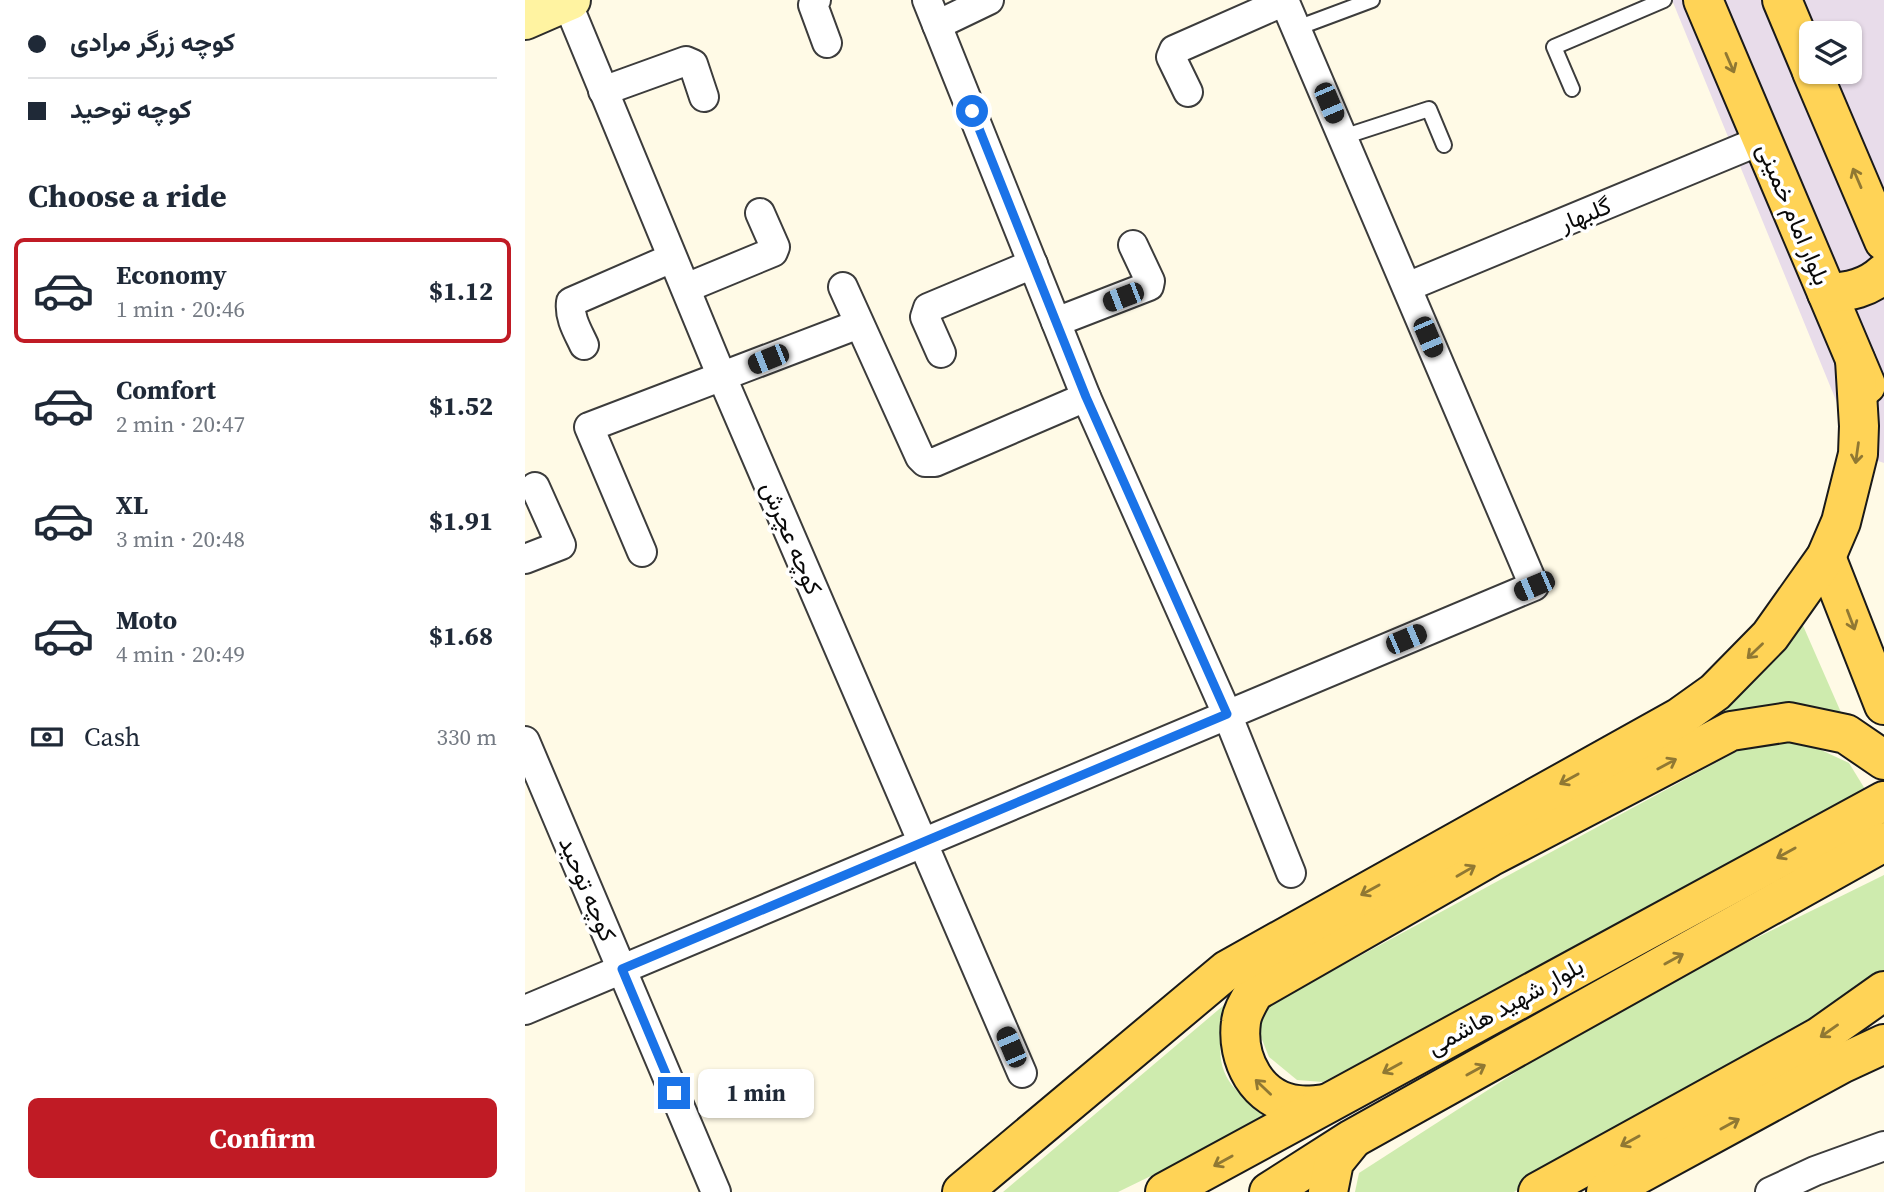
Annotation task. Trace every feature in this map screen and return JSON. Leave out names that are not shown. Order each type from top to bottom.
[{"type":"main road","name":"بلوار امام خمینی","points":[[1703,0],[1884,429]]},
{"type":"main road","points":[[1782,0],[1799,40]]},
{"type":"main road","points":[[1818,84],[1884,241]]},
{"type":"main road","points":[[1827,293],[1864,287],[1884,273]]},
{"type":"main road","points":[[962,1192],[1227,971],[1680,717],[1715,692],[1770,636],[1826,557],[1841,522],[1859,454],[1855,360]]},
{"type":"main road","points":[[1826,557],[1884,705]]},
{"type":"main road","points":[[1325,1104],[1297,1105],[1270,1095],[1249,1074],[1239,1047],[1241,1018],[1254,992],[1490,857],[1731,731],[1789,722],[1846,734],[1884,760]]},
{"type":"main road","points":[[1864,838],[1884,801]]},
{"type":"main road","name":"بلوار شهید هاشمی","points":[[1165,1192],[1325,1104],[1864,838]]},
{"type":"main road","name":"بلوار شهید هاشمی","points":[[1269,1192],[1352,1139],[1864,838]]},
{"type":"main road","points":[[1538,1192],[1819,1037],[1884,991]]},
{"type":"main road","points":[[1606,1192],[1840,1064],[1884,1044]]},
{"type":"main road","points":[[1328,1192],[1334,1162],[1352,1139]]},
{"type":"street","points":[[816,0],[813,5],[827,43]]},
{"type":"street","points":[[989,0],[932,12],[1086,397],[1227,714],[1291,873]]},
{"type":"street","points":[[525,20],[569,1]]},
{"type":"street","name":"کوچه عچرش","points":[[569,1],[603,91],[722,377],[1022,1073]]},
{"type":"street","points":[[525,1010],[1534,586],[1284,1],[1174,50],[1171,57],[1188,92]]},
{"type":"street","points":[[603,91],[686,61],[693,64],[704,97]]},
{"type":"street","name":"گلبهار","points":[[1407,287],[1762,140]]},
{"type":"street","points":[[686,288],[773,251],[775,247],[760,213]]},
{"type":"street","points":[[1056,322],[1149,286],[1150,281],[1133,245]]},
{"type":"street","points":[[584,345],[572,319],[571,302],[672,258]]},
{"type":"street","points":[[941,353],[925,317],[928,309],[1033,264]]},
{"type":"street","points":[[843,287],[920,457],[925,462],[935,462],[1086,397]]},
{"type":"street","points":[[642,552],[589,427],[859,324]]},
{"type":"street","points":[[525,559],[561,545],[535,487]]},
{"type":"street","name":"کوچه توحید","points":[[528,756],[716,1192]]},
{"type":"street","points":[[1770,1192],[1815,1171],[1884,1146]]},
{"type":"lane","points":[[1297,29],[1372,0]]},
{"type":"lane","points":[[1572,89],[1554,47],[1664,0]]},
{"type":"lane","points":[[1343,137],[1429,109],[1444,145]]},
{"type":"shaded area","points":[[1672,0],[1884,0],[1884,463],[1858,454]]},
{"type":"green space","points":[[1801,621],[1843,717],[1704,726]]},
{"type":"green space","points":[[1756,741],[1806,743],[1849,763],[1868,794],[1323,1082],[1297,1080],[1269,1057],[1259,1032],[1262,1009]]},
{"type":"green space","points":[[1884,875],[1884,977],[1823,1024],[1514,1192],[1355,1192],[1359,1173],[1592,1023],[1645,993]]},
{"type":"green space","points":[[1237,994],[1222,1035],[1220,1051],[1226,1076],[1243,1096],[1266,1109],[1280,1113],[1118,1192],[1003,1192]]},
{"type":"route","points":[[674,1093],[622,969],[1227,714],[1086,397],[972,111]]}]
